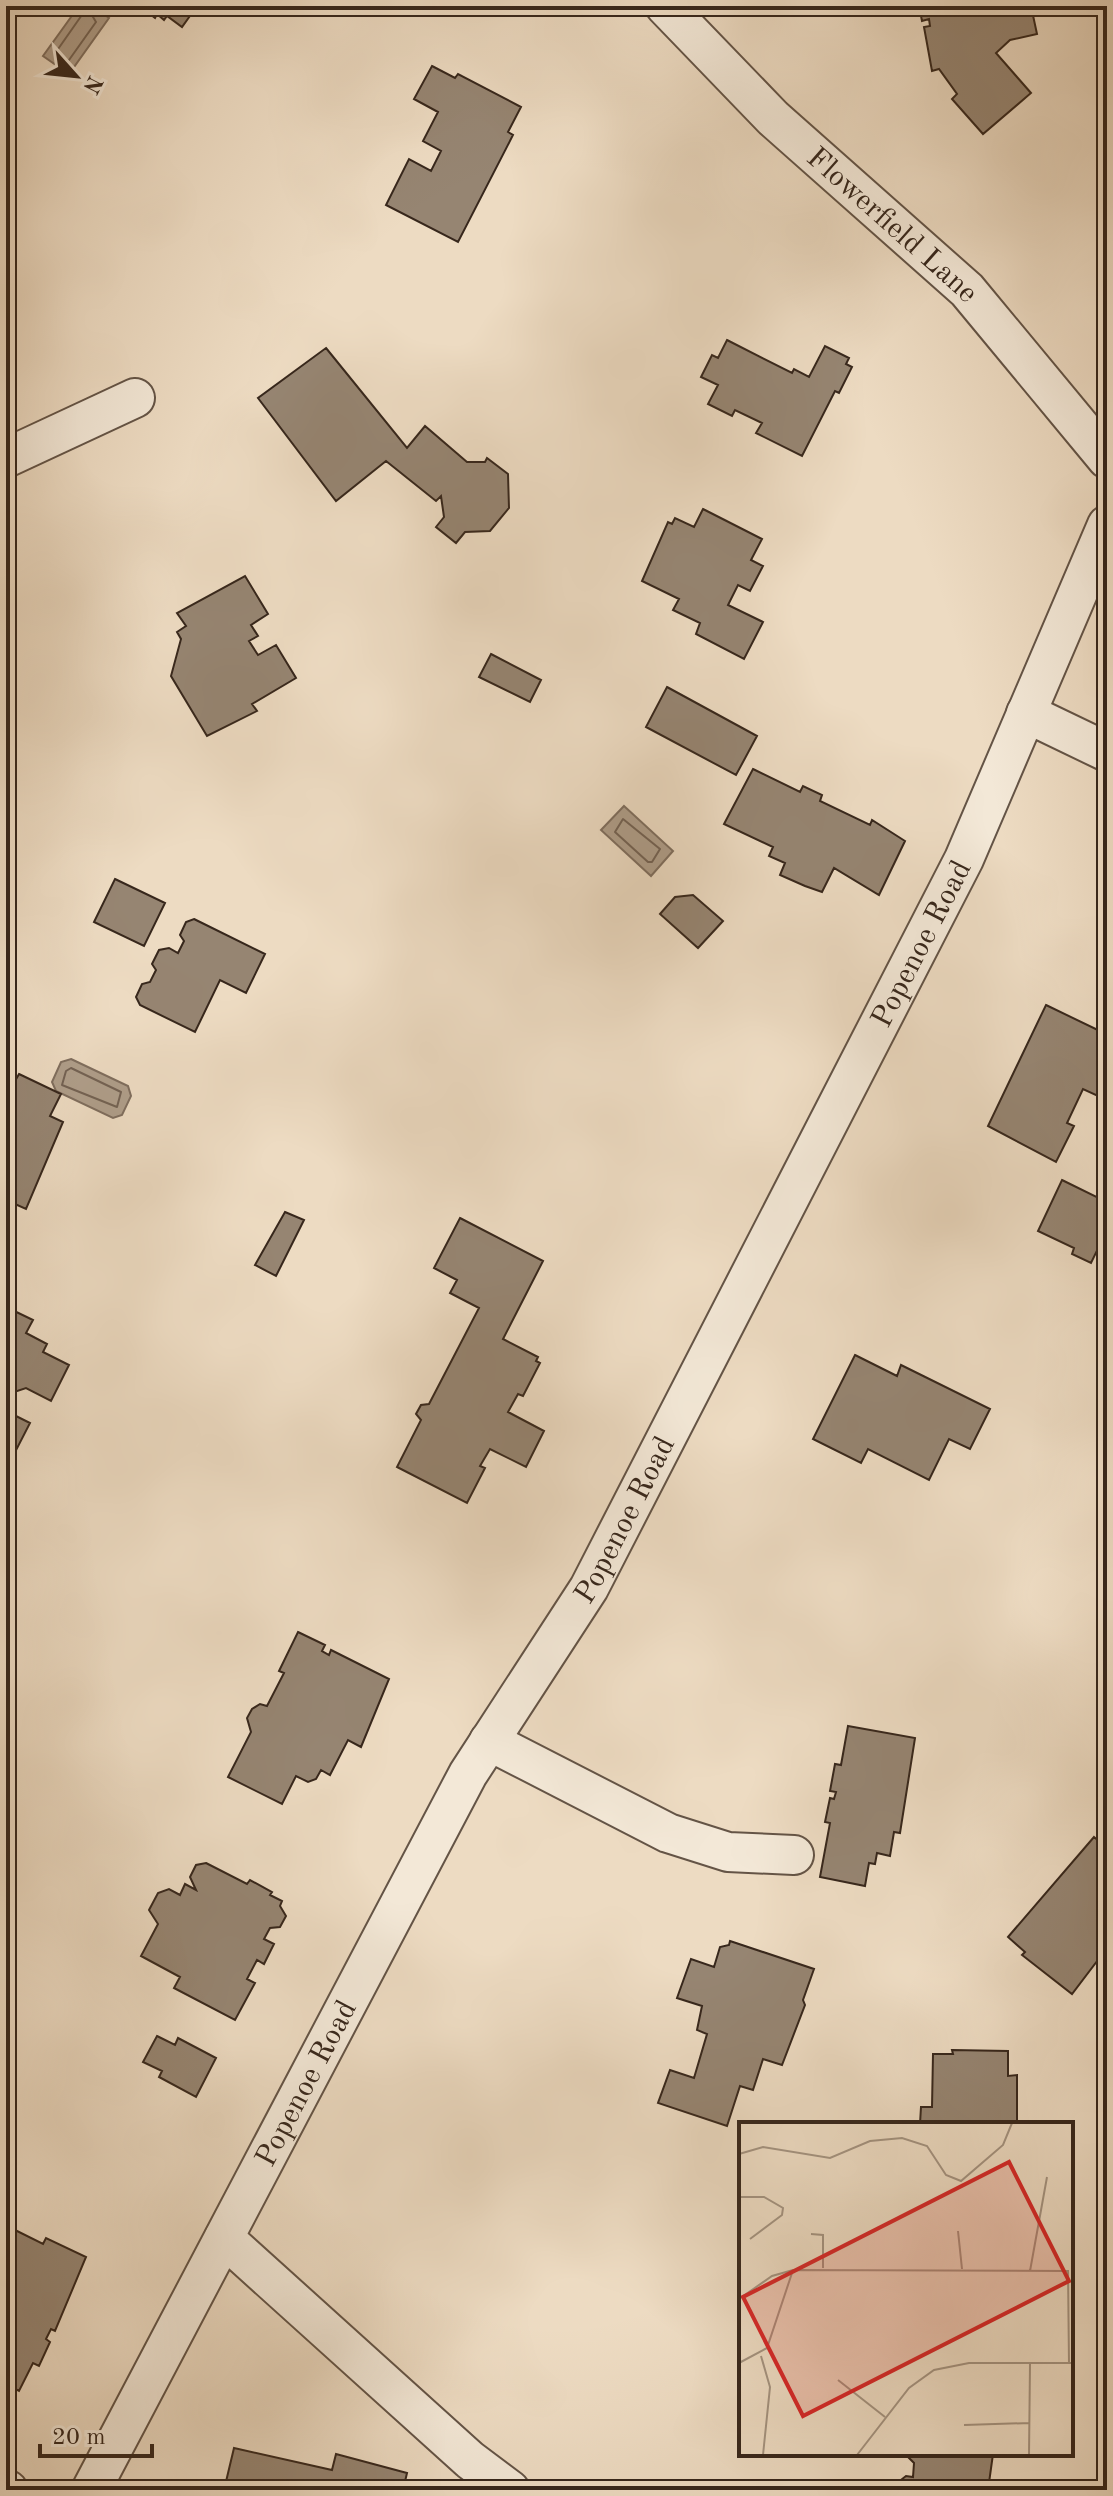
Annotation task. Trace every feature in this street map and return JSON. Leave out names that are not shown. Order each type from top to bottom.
[{"type":"street","name":"Flowerfield Lane","points":[[665,6],[773,118],[967,290],[1107,459]]},
{"type":"street","points":[[6,458],[135,398]]},
{"type":"street","name":"Popenoe Road","points":[[91,2490],[468,1774],[589,1588],[964,859],[1107,525]]},
{"type":"street","points":[[1026,713],[1107,752]]},
{"type":"street","points":[[489,1741],[668,1833],[728,1852],[794,1855]]},
{"type":"street","points":[[224,2238],[470,2460],[510,2490]]},
{"type":"water","points":[[79,6],[93,6],[109,18],[69,74],[43,56]]},
{"type":"water","points":[[624,806],[673,851],[651,876],[601,830]]},
{"type":"water","points":[[71,1059],[128,1086],[131,1096],[122,1115],[113,1118],[56,1091],[52,1082],[61,1062]]},
{"type":"building","points":[[197,6],[182,27],[167,16],[164,20],[157,14],[155,18],[141,7]]},
{"type":"building","points":[[919,6],[1031,6],[1037,34],[1010,40],[996,53],[1031,93],[983,134],[952,99],[957,94],[939,69],[932,71],[924,27],[930,26],[929,19],[922,21]]},
{"type":"building","points":[[432,66],[455,78],[458,74],[521,107],[508,132],[513,135],[458,242],[386,205],[409,159],[431,171],[441,151],[423,141],[438,112],[414,99]]},
{"type":"building","points":[[727,340],[792,373],[794,369],[809,377],[825,346],[849,358],[846,364],[852,367],[839,393],[835,391],[802,456],[756,433],[762,423],[735,410],[732,416],[708,404],[718,385],[701,377],[712,355],[718,358]]},
{"type":"building","points":[[326,348],[407,448],[425,426],[467,462],[485,462],[487,458],[508,474],[509,508],[490,531],[465,532],[456,543],[436,527],[444,517],[441,496],[436,501],[386,461],[336,501],[258,398]]},
{"type":"building","points":[[703,509],[762,539],[751,560],[763,566],[750,591],[738,585],[728,605],[763,622],[744,659],[696,634],[700,623],[673,610],[679,599],[642,581],[668,522],[672,524],[675,518],[694,527]]},
{"type":"building","points":[[245,576],[268,614],[251,625],[258,636],[249,641],[258,655],[276,645],[296,678],[252,704],[257,711],[207,736],[171,676],[181,639],[177,632],[186,626],[177,613]]},
{"type":"building","points":[[491,654],[541,680],[530,702],[479,677]]},
{"type":"building","points":[[667,687],[757,736],[736,775],[646,727]]},
{"type":"building","points":[[753,769],[800,792],[803,786],[822,795],[820,801],[870,825],[872,820],[905,841],[879,895],[834,868],[822,892],[780,875],[785,863],[769,856],[773,847],[724,824]]},
{"type":"building","points":[[115,879],[165,903],[144,946],[94,922]]},
{"type":"building","points":[[693,895],[723,921],[698,948],[660,914],[675,897]]},
{"type":"building","points":[[194,919],[265,954],[246,993],[220,980],[195,1032],[140,1005],[136,997],[142,984],[150,982],[156,970],[152,964],[159,950],[169,948],[178,953],[184,941],[180,935],[186,922]]},
{"type":"building","points":[[1046,1005],[1104,1033],[1107,1031],[1107,1078],[1098,1096],[1083,1089],[1067,1123],[1074,1126],[1056,1162],[988,1126]]},
{"type":"building","points":[[19,1074],[61,1094],[50,1116],[63,1122],[26,1209],[6,1200],[6,1097]]},
{"type":"building","points":[[1062,1180],[1107,1202],[1107,1230],[1091,1263],[1072,1254],[1074,1248],[1038,1231]]},
{"type":"building","points":[[285,1212],[304,1220],[276,1276],[255,1265]]},
{"type":"building","points":[[460,1218],[543,1261],[503,1339],[538,1357],[536,1361],[540,1363],[523,1396],[518,1394],[508,1412],[544,1431],[526,1467],[490,1449],[480,1466],[485,1468],[467,1503],[397,1467],[421,1420],[416,1414],[421,1405],[429,1404],[479,1308],[450,1293],[457,1280],[434,1268]]},
{"type":"building","points":[[6,1307],[33,1320],[26,1333],[47,1344],[43,1352],[69,1365],[51,1401],[26,1388],[14,1392],[6,1410]]},
{"type":"building","points":[[855,1355],[897,1376],[901,1365],[990,1409],[970,1449],[949,1439],[929,1480],[868,1449],[861,1463],[813,1439]]},
{"type":"building","points":[[6,1411],[30,1423],[10,1462],[6,1460]]},
{"type":"building","points":[[298,1632],[325,1645],[322,1651],[329,1655],[331,1650],[389,1679],[361,1747],[348,1740],[330,1775],[321,1770],[316,1779],[308,1782],[296,1776],[282,1804],[228,1777],[251,1732],[247,1718],[252,1709],[260,1704],[267,1706],[284,1673],[279,1671]]},
{"type":"building","points":[[848,1726],[915,1738],[900,1833],[894,1832],[890,1856],[877,1853],[875,1864],[869,1863],[865,1886],[820,1877],[830,1823],[825,1822],[830,1798],[834,1799],[836,1792],[830,1791],[835,1764],[841,1765]]},
{"type":"building","points":[[1094,1837],[1107,1848],[1107,1948],[1072,1994],[1022,1955],[1025,1952],[1008,1937]]},
{"type":"building","points":[[206,1863],[247,1884],[250,1880],[272,1892],[270,1895],[282,1901],[280,1906],[286,1916],[280,1927],[270,1928],[264,1939],[274,1944],[264,1964],[257,1960],[247,1979],[255,1983],[235,2020],[174,1988],[180,1977],[141,1956],[158,1924],[149,1910],[158,1893],[169,1889],[180,1895],[185,1884],[196,1890],[190,1877],[196,1865]]},
{"type":"building","points":[[730,1941],[814,1969],[803,2000],[805,2005],[782,2065],[763,2059],[753,2090],[740,2086],[727,2126],[658,2103],[670,2070],[694,2078],[707,2034],[697,2030],[702,2006],[677,1998],[691,1959],[714,1967],[720,1947],[729,1945]]},
{"type":"building","points":[[157,2036],[175,2045],[178,2038],[216,2058],[196,2097],[159,2077],[162,2071],[143,2062]]},
{"type":"building","points":[[952,2050],[1008,2051],[1008,2076],[1017,2075],[1017,2122],[920,2122],[921,2107],[932,2107],[933,2054],[953,2054]]},
{"type":"building","points":[[11,2228],[43,2244],[46,2238],[86,2257],[55,2331],[51,2329],[46,2339],[50,2342],[39,2366],[33,2363],[19,2391],[6,2384],[6,2237]]},
{"type":"building","points":[[234,2448],[332,2470],[336,2454],[407,2473],[403,2490],[224,2490]]},
{"type":"building","points":[[907,2456],[993,2456],[988,2490],[895,2490],[897,2483],[906,2476],[913,2477],[914,2463]]}]
